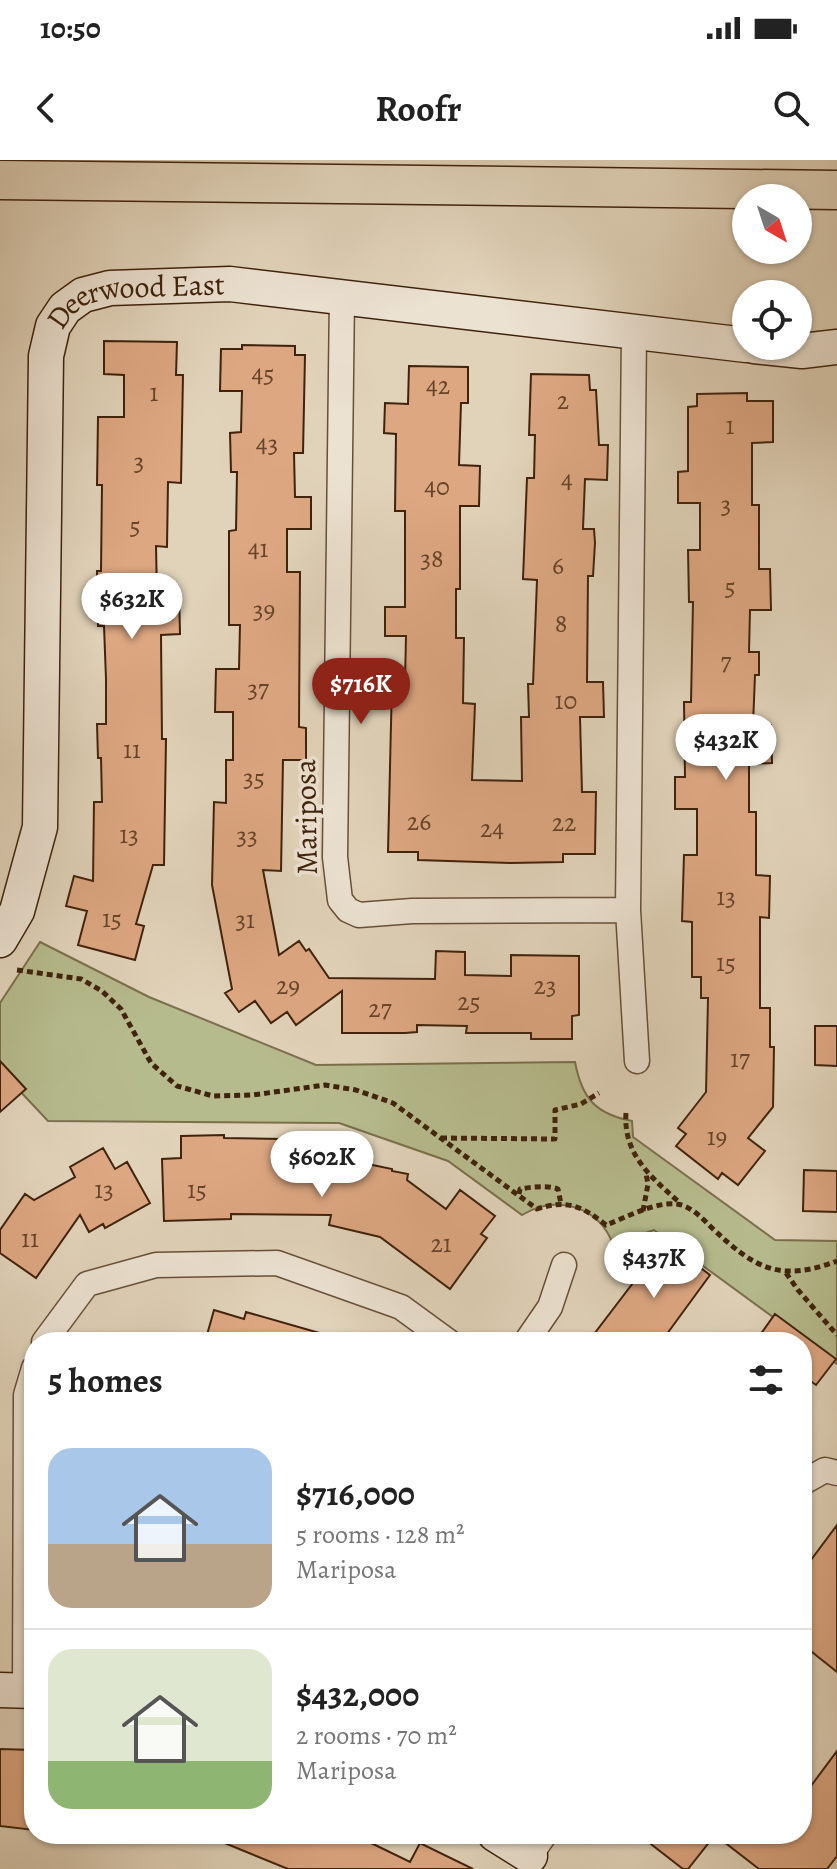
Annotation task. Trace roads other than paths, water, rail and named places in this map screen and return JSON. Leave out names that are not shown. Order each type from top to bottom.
[{"type":"main road","points":[[0,180],[837,190]]},
{"type":"street","name":"Deerwood East","points":[[0,940],[17,911],[40,827],[46,356],[53,326],[65,308],[83,295],[110,288],[230,284],[732,344]]},
{"type":"street","name":"Mariposa","points":[[342,295],[335,857],[340,900],[348,910],[359,915],[412,911],[628,910]]},
{"type":"street","points":[[634,333],[628,910],[637,1061]]},
{"type":"street","points":[[812,350],[837,347]]},
{"type":"street","points":[[51,1332],[87,1284],[156,1265],[277,1263],[401,1307],[435,1332]]},
{"type":"street","points":[[533,1332],[550,1307],[564,1265]]},
{"type":"street","points":[[812,1477],[825,1470],[837,1473]]},
{"type":"street","points":[[20,1690],[24,1493]]},
{"type":"street","points":[[510,1844],[529,1857]]}]
